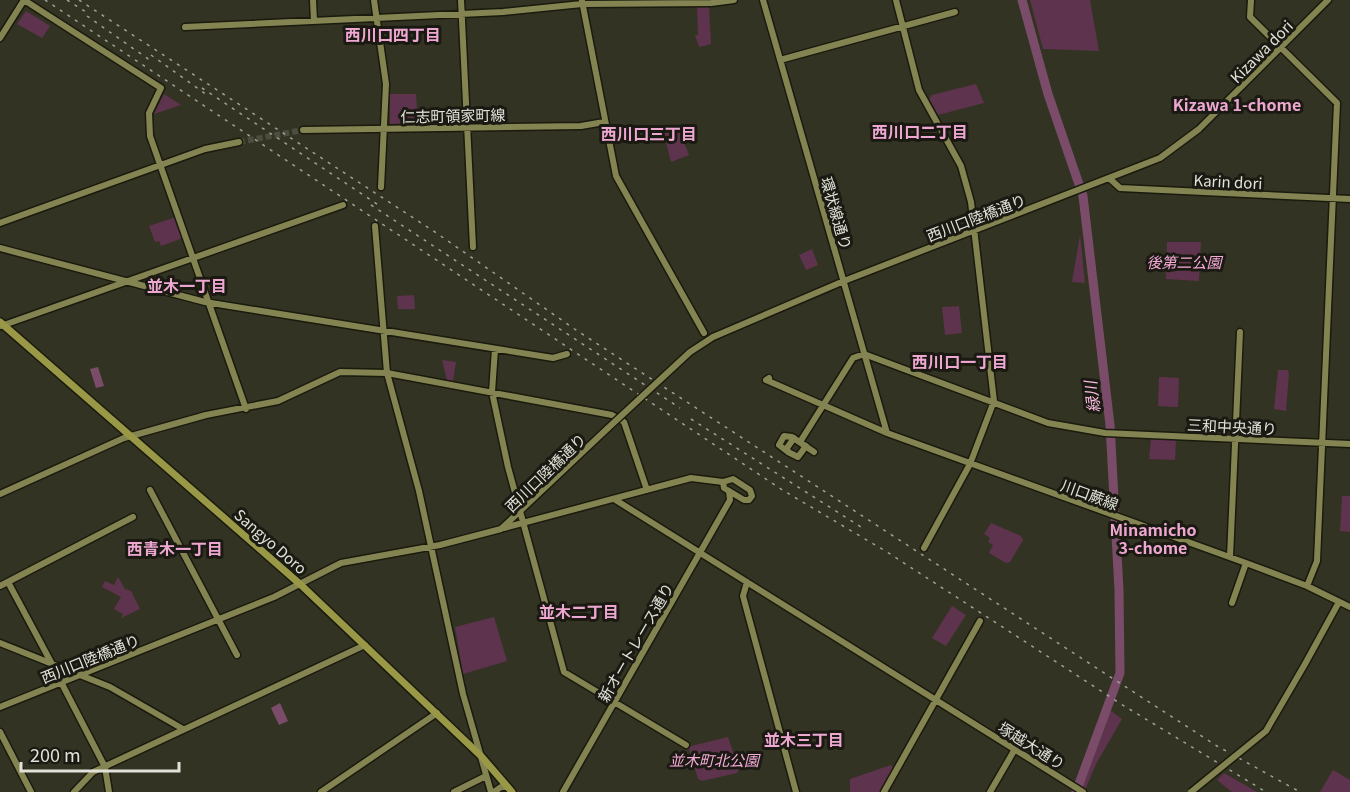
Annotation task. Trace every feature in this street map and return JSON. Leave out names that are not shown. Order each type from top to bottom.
[{"type":"main road","name":"Sangyo Doro","points":[[1,324],[301,585],[482,756],[510,790]]},
{"type":"street","points":[[0,38],[24,0],[161,88],[153,100],[148,119],[150,136],[246,409]]},
{"type":"street","points":[[313,0],[314,21]]},
{"type":"street","points":[[374,0],[386,84],[381,187]]},
{"type":"street","points":[[461,0],[474,247]]},
{"type":"street","points":[[185,27],[462,14],[582,2],[711,3],[734,0]]},
{"type":"street","name":"環状線通り","points":[[764,0],[887,433]]},
{"type":"street","points":[[896,0],[919,90],[961,166],[971,202],[994,401],[970,464],[924,548]]},
{"type":"street","points":[[1251,0],[1250,16],[1337,103],[1317,561],[1307,586]]},
{"type":"street","name":"Kizawa dori","points":[[1085,187],[1154,161],[1181,144],[1328,0]]},
{"type":"street","points":[[582,2],[616,176],[704,333]]},
{"type":"street","points":[[780,60],[955,12]]},
{"type":"street","name":"仁志町領家町線","points":[[303,130],[580,126],[604,122]]},
{"type":"street","points":[[0,223],[205,149],[239,142]]},
{"type":"street","name":"Karin dori","points":[[1109,178],[1120,188],[1350,199]]},
{"type":"street","name":"西川口陸橋通り","points":[[0,707],[219,620],[301,585],[341,563],[430,547],[501,529],[690,352],[713,337],[844,281],[1085,187]]},
{"type":"street","points":[[1,324],[343,205]]},
{"type":"street","points":[[375,226],[381,330],[387,373],[419,491],[463,694],[492,792],[503,786],[510,790]]},
{"type":"street","points":[[0,248],[209,302],[553,358],[567,354]]},
{"type":"street","points":[[1230,557],[1240,332]]},
{"type":"street","points":[[495,349],[492,392],[523,524],[564,672],[686,745]]},
{"type":"street","points":[[814,452],[798,441],[784,436],[779,442],[780,447],[798,457],[798,441],[853,358],[864,354],[994,401]]},
{"type":"street","points":[[0,494],[124,438],[132,438],[206,415],[278,401],[340,372],[387,373],[612,415],[624,422],[647,490]]},
{"type":"street","name":"川口蕨線","points":[[769,378],[766,380],[887,433],[1246,563],[1307,586],[1350,607]]},
{"type":"street","name":"三和中央通り","points":[[994,401],[1048,423],[1106,433],[1350,444]]},
{"type":"street","points":[[501,529],[691,478],[723,482],[733,479],[752,492],[748,501],[724,488],[723,482]]},
{"type":"street","points":[[150,490],[237,655]]},
{"type":"street","points":[[729,491],[729,502],[738,497]]},
{"type":"street","name":"塚越大通り","points":[[614,499],[1079,789]]},
{"type":"street","name":"新オートレース通り","points":[[563,792],[729,502]]},
{"type":"street","points":[[0,586],[134,517]]},
{"type":"street","points":[[1232,603],[1246,563]]},
{"type":"street","points":[[8,582],[52,664]]},
{"type":"street","points":[[747,582],[743,596],[796,792]]},
{"type":"street","points":[[1191,792],[1266,731],[1339,602]]},
{"type":"street","points":[[884,792],[980,621]]},
{"type":"street","points":[[0,643],[82,674],[183,729]]},
{"type":"street","points":[[74,792],[93,772],[179,734],[183,729],[364,645]]},
{"type":"street","points":[[61,682],[105,767],[109,792]]},
{"type":"street","points":[[321,792],[437,713]]},
{"type":"street","points":[[0,732],[31,792]]},
{"type":"street","points":[[990,792],[1015,749]]},
{"type":"street","points":[[454,792],[486,776]]},
{"type":"green space","points":[[1030,0],[1090,0],[1099,51],[1043,49]]},
{"type":"green space","points":[[697,7],[709,7],[711,44],[699,47],[695,35],[698,35]]},
{"type":"green space","points":[[26,11],[50,26],[42,38],[17,24]]},
{"type":"green space","points":[[976,84],[984,103],[938,115],[929,99],[932,95]]},
{"type":"green space","points":[[164,94],[181,105],[154,114]]},
{"type":"green space","points":[[390,94],[416,94],[418,123],[390,124]]},
{"type":"green space","points":[[678,127],[689,155],[671,162],[663,131]]},
{"type":"green space","points":[[176,217],[183,238],[161,246],[159,241],[155,242],[149,226]]},
{"type":"green space","points":[[1080,235],[1085,283],[1072,282]]},
{"type":"green space","name":"後第二公園","points":[[1167,242],[1201,242],[1199,281],[1166,279]]},
{"type":"green space","points":[[812,249],[818,265],[806,270],[799,255]]},
{"type":"green space","points":[[414,295],[415,309],[398,309],[397,296]]},
{"type":"green space","points":[[959,306],[962,333],[945,335],[942,307]]},
{"type":"green space","points":[[442,360],[456,362],[453,381],[447,380]]},
{"type":"green space","points":[[1278,370],[1288,370],[1289,373],[1286,411],[1274,409]]},
{"type":"green space","points":[[1159,377],[1179,378],[1178,407],[1158,406]]},
{"type":"green space","points":[[1151,439],[1176,440],[1175,460],[1149,459]]},
{"type":"green space","points":[[1342,496],[1350,496],[1350,532],[1340,531]]},
{"type":"green space","points":[[991,523],[1021,536],[1023,540],[1010,562],[1006,563],[989,553],[993,545],[988,542],[990,538],[984,534]]},
{"type":"green space","points":[[118,577],[125,589],[131,591],[140,609],[121,618],[123,614],[114,609],[121,597],[102,587],[105,581],[114,585]]},
{"type":"green space","points":[[952,606],[966,615],[946,646],[932,638]]},
{"type":"green space","points":[[494,617],[507,661],[463,674],[455,627]]},
{"type":"green space","points":[[1107,708],[1122,719],[1096,764],[1085,790],[1078,784]]},
{"type":"green space","name":"並木町北公園","points":[[728,737],[739,769],[737,773],[702,781],[698,779],[689,749],[691,746]]},
{"type":"green space","points":[[891,765],[894,769],[881,792],[850,792],[850,779]]},
{"type":"green space","points":[[1333,770],[1350,780],[1350,792],[1320,792]]},
{"type":"green space","points":[[1224,773],[1257,792],[1232,792],[1217,780]]},
{"type":"shaded area","points":[[98,367],[104,386],[96,388],[90,369]]},
{"type":"shaded area","points":[[280,703],[288,721],[279,725],[271,708]]},
{"type":"waterway","name":"緑川","points":[[1022,0],[1048,94],[1083,196],[1110,425],[1119,590],[1120,673],[1076,792]]},
{"type":"tunnel","points":[[239,142],[303,130]]},
{"type":"railway","points":[[45,0],[784,491],[887,552],[1121,704],[1266,792]]},
{"type":"railway","points":[[67,0],[86,12]]},
{"type":"railway","points":[[79,0],[435,232],[576,330],[1115,680],[1217,746],[1300,792]]},
{"type":"railway","points":[[87,16],[151,61]]},
{"type":"railway","points":[[151,55],[207,95]]},
{"type":"railway","points":[[202,88],[380,206]]},
{"type":"railway","points":[[371,205],[680,408]]},
{"type":"railway","points":[[691,419],[861,527]]},
{"type":"district","name":"西川口四丁目","points":[[393,34]]},
{"type":"district","name":"Kizawa 1-chome","points":[[1237,104]]},
{"type":"district","name":"西川口二丁目","points":[[920,131]]},
{"type":"district","name":"西川口三丁目","points":[[649,133]]},
{"type":"district","name":"並木一丁目","points":[[187,285]]},
{"type":"district","name":"西川口一丁目","points":[[960,361]]},
{"type":"district","name":"Minamicho 3-chome","points":[[1153,538]]},
{"type":"district","name":"西青木一丁目","points":[[175,548]]},
{"type":"district","name":"並木二丁目","points":[[579,611]]},
{"type":"district","name":"並木三丁目","points":[[804,739]]}]
